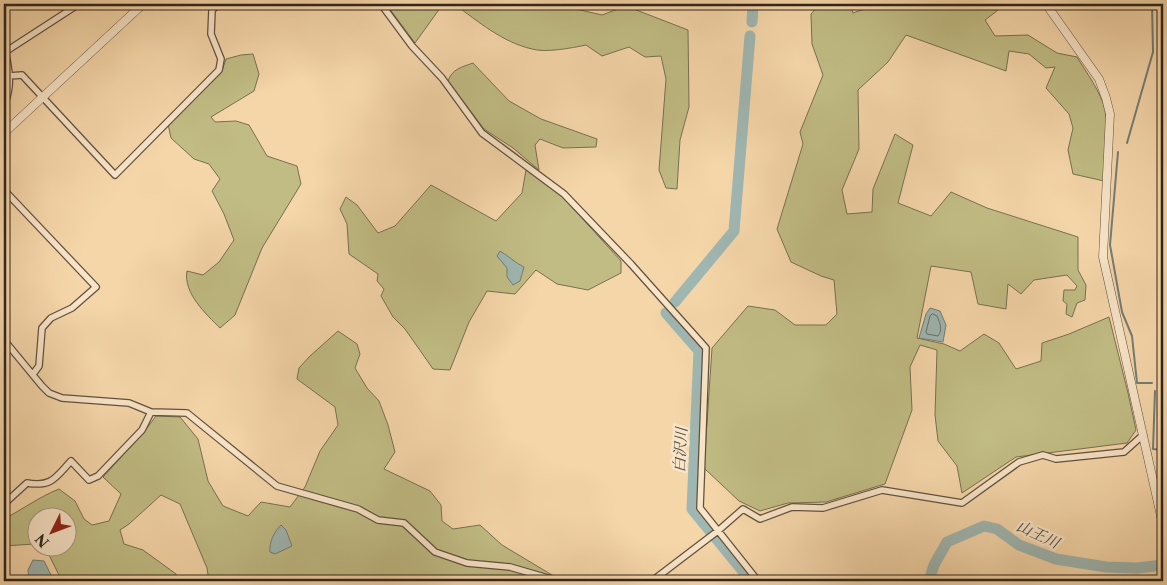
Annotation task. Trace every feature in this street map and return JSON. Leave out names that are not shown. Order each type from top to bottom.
[{"type":"street","points":[[4,105],[9,93],[7,85],[9,76],[4,49],[79,4]]},
{"type":"street","points":[[4,133],[143,4]]},
{"type":"street","points":[[9,76],[22,74],[116,175],[219,70],[220,59],[211,34],[212,10],[219,4]]},
{"type":"street","points":[[381,4],[412,46],[442,78],[482,133],[564,194],[631,264],[706,348],[700,508],[758,581]]},
{"type":"street","points":[[1046,4],[1098,79],[1110,114],[1103,257],[1163,525]]},
{"type":"street","points":[[4,190],[96,288],[72,308],[51,318],[42,328],[39,366],[33,374]]},
{"type":"street","points":[[4,340],[49,393],[62,398],[129,403],[151,412],[187,413],[277,486],[358,509],[378,520],[404,523],[435,552],[467,563],[510,567],[558,581]]},
{"type":"street","points":[[4,504],[27,483],[51,483],[71,461],[89,480],[98,476],[142,430],[151,412]]},
{"type":"street","points":[[652,581],[719,530],[743,509],[760,519],[792,508],[823,508],[882,490],[962,503],[1020,462],[1043,455],[1056,459],[1124,452],[1143,435]]},
{"type":"street","points":[[660,574],[666,581]]},
{"type":"shaded area","points":[[386,4],[443,4],[415,43]]},
{"type":"shaded area","points":[[454,4],[564,4],[567,7],[602,15],[626,6],[688,30],[689,107],[680,140],[677,189],[666,188],[659,170],[666,79],[661,56],[645,57],[629,47],[602,56],[586,45],[566,49],[532,49],[511,42]]},
{"type":"shaded area","points":[[820,4],[850,4],[853,13],[879,4],[1002,4],[1002,7],[985,20],[995,36],[1028,35],[1057,53],[1077,57],[1097,89],[1105,110],[1107,135],[1104,181],[1073,174],[1068,150],[1073,128],[1069,114],[1046,88],[1055,67],[1046,68],[1029,54],[1009,51],[1006,71],[906,35],[888,62],[858,90],[859,149],[842,190],[847,214],[872,212],[873,189],[895,134],[913,145],[898,203],[931,216],[951,192],[987,208],[1078,237],[1078,270],[1086,285],[1085,300],[1077,303],[1072,317],[1066,314],[1067,304],[1063,301],[1064,290],[1075,290],[1077,286],[1067,275],[1034,280],[1021,294],[1008,284],[1006,309],[978,304],[971,272],[931,266],[917,338],[944,344],[960,351],[984,334],[999,343],[1016,369],[1041,361],[1042,343],[1109,317],[1136,430],[1127,443],[1016,457],[962,493],[957,466],[938,441],[935,415],[937,350],[920,345],[910,367],[912,410],[885,484],[826,502],[788,503],[760,511],[739,501],[704,468],[712,348],[748,306],[775,310],[795,325],[826,325],[837,314],[834,280],[791,262],[777,229],[803,144],[800,132],[823,75],[812,44],[811,14]]},
{"type":"shaded area","points":[[253,54],[259,74],[254,91],[211,117],[215,122],[236,121],[249,125],[267,156],[297,166],[301,184],[262,248],[235,315],[220,328],[192,295],[188,287],[187,271],[203,275],[219,262],[234,240],[224,214],[212,191],[220,179],[209,164],[194,159],[171,138],[168,124],[222,71],[226,59]]},
{"type":"shaded area","points":[[473,63],[509,101],[541,119],[597,139],[596,147],[563,148],[540,139],[535,145],[539,170],[513,148],[484,129],[448,81],[455,71]]},
{"type":"shaded area","points":[[526,170],[559,193],[621,261],[621,273],[588,290],[557,284],[536,270],[515,294],[487,291],[469,322],[450,370],[433,369],[405,329],[393,317],[381,296],[384,289],[377,281],[378,274],[349,254],[347,224],[340,209],[346,197],[357,205],[378,233],[395,226],[431,185],[496,221],[522,193]]},
{"type":"shaded area","points":[[338,331],[357,344],[360,354],[355,368],[367,388],[379,401],[395,452],[384,469],[430,491],[441,505],[442,521],[453,529],[480,525],[502,545],[562,581],[209,581],[207,568],[180,504],[161,495],[120,530],[124,544],[143,550],[176,574],[177,581],[62,581],[50,558],[78,558],[78,508],[28,508],[28,544],[4,546],[4,519],[59,489],[75,501],[84,519],[92,525],[109,521],[121,494],[103,477],[156,416],[180,417],[198,439],[208,481],[223,506],[248,516],[261,502],[290,507],[305,487],[320,451],[338,425],[335,407],[297,379],[299,368]]},
{"type":"water","points":[[500,251],[524,267],[520,281],[513,285],[507,277],[507,268],[497,256]]},
{"type":"water","points":[[930,308],[940,311],[946,325],[943,342],[919,338],[926,314]]},
{"type":"water","points":[[281,525],[286,530],[292,546],[275,554],[270,552],[270,545],[274,534]]},
{"type":"water","points":[[33,560],[44,561],[54,581],[29,581],[28,570]]},
{"type":"waterway","name":"白沢川","points":[[752,22],[753,4]]},
{"type":"waterway","points":[[1127,143],[1153,52],[1152,4]]},
{"type":"waterway","name":"白沢川","points":[[675,302],[734,231],[750,36]]},
{"type":"waterway","points":[[1118,152],[1110,245],[1122,312],[1132,336],[1137,383],[1152,383]]},
{"type":"waterway","name":"白沢川","points":[[666,313],[699,351],[692,509],[751,581]]},
{"type":"waterway","points":[[1155,391],[1153,449],[1163,450]]},
{"type":"waterway","name":"山王川","points":[[929,581],[934,565],[947,542],[984,526],[997,529],[1019,545],[1056,559],[1106,567],[1137,568],[1163,565]]}]
